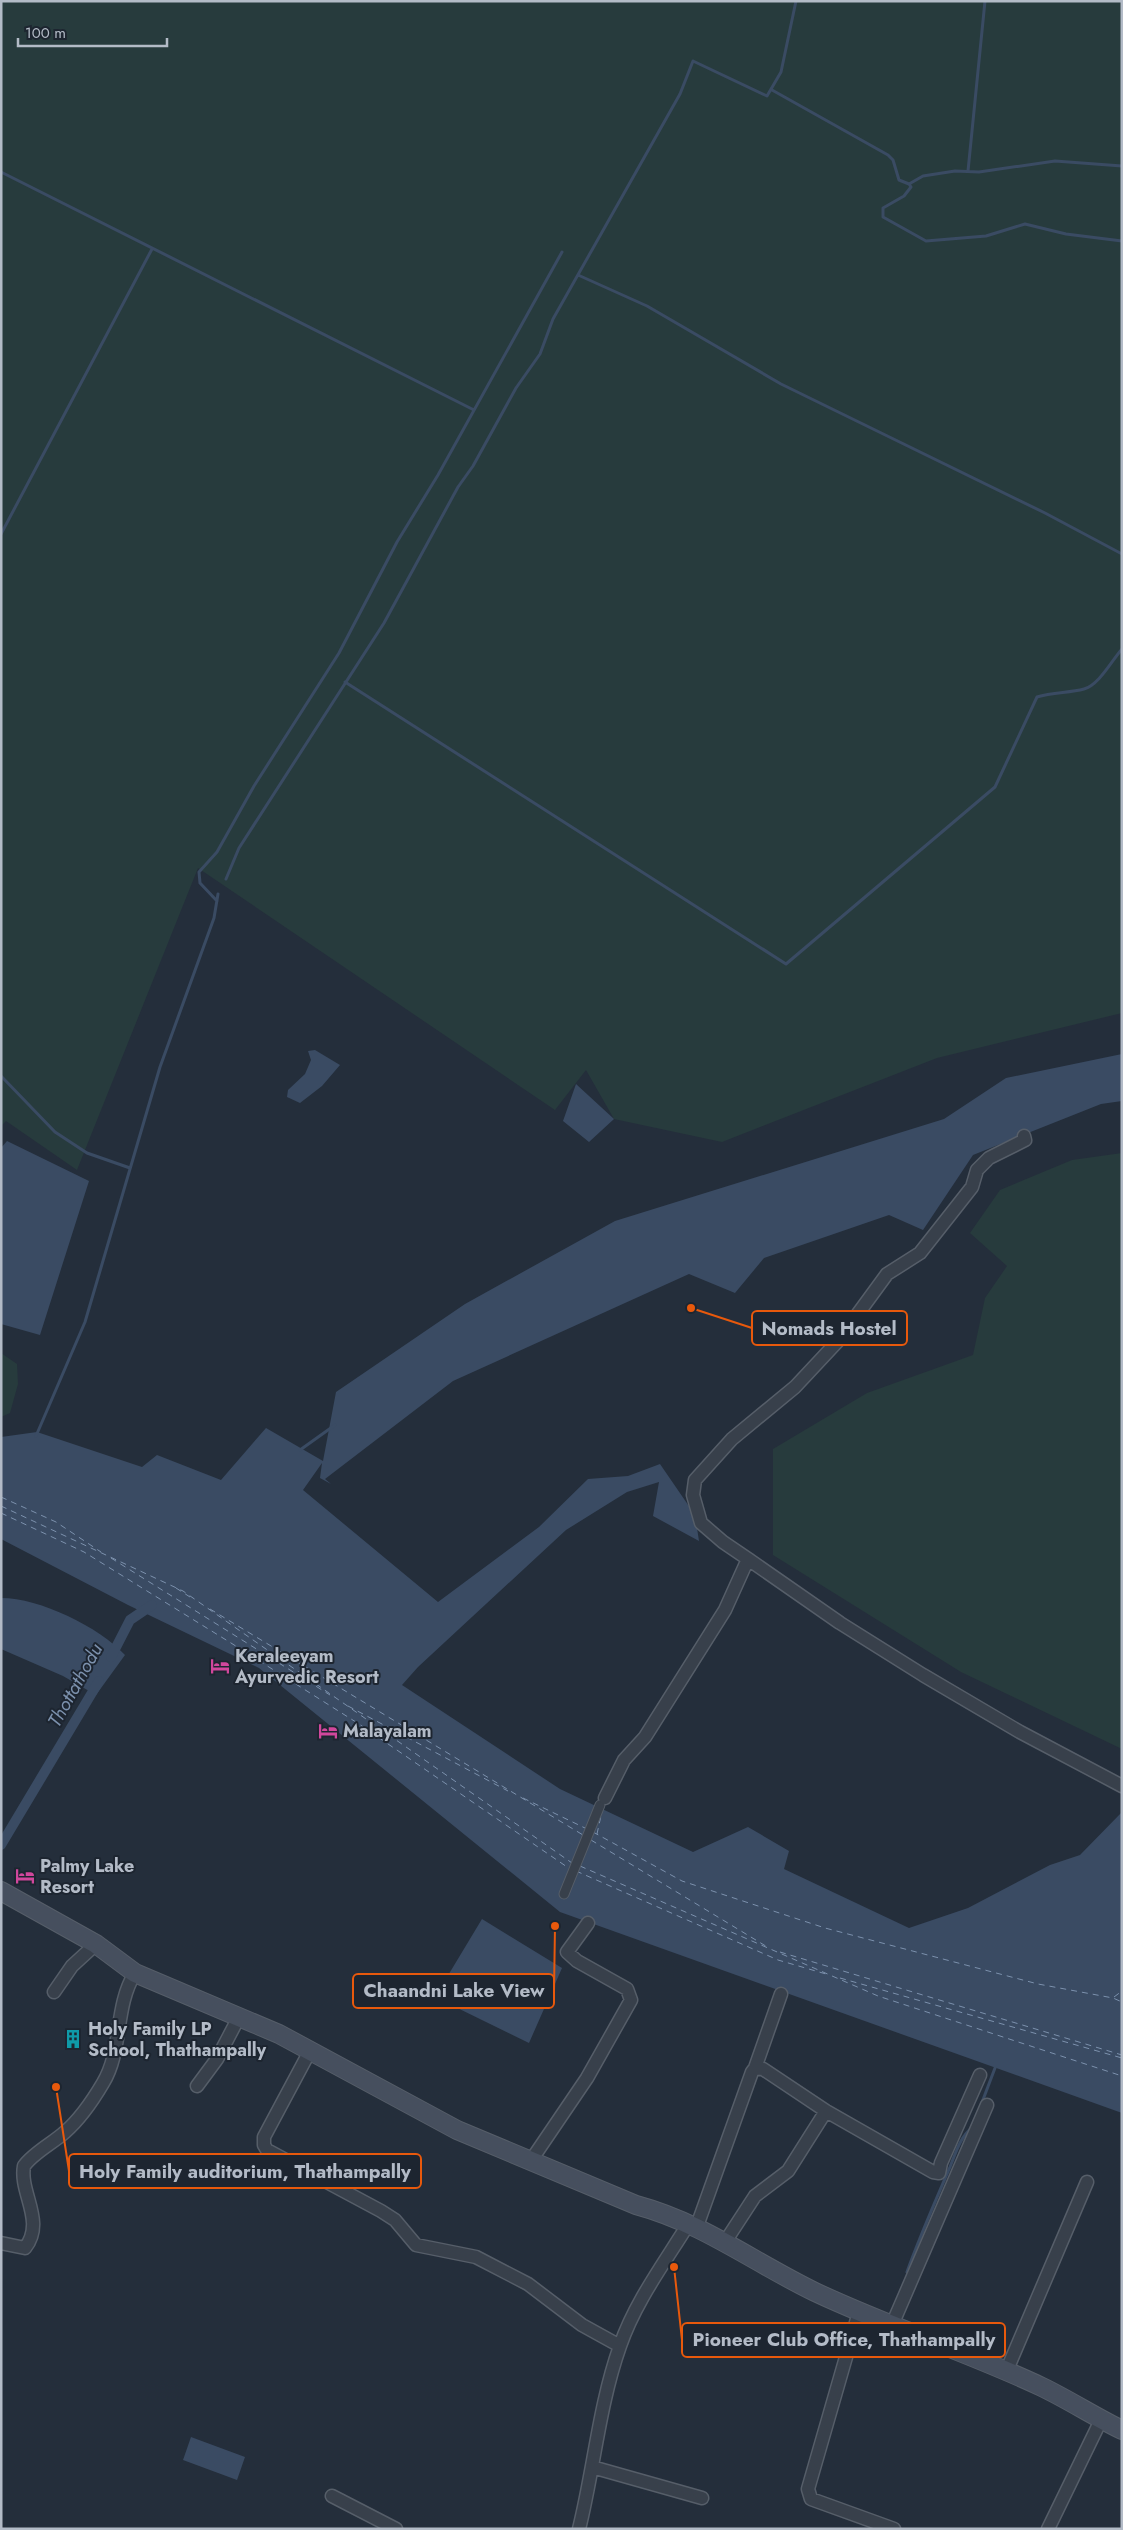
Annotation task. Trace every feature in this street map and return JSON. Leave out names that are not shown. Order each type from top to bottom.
[{"type":"main road","points":[[1,1891],[96,1944],[135,1973],[311,2049],[457,2130],[636,2205],[664,2212],[693,2225],[779,2274],[859,2312],[1042,2387],[1122,2430]]},
{"type":"street","points":[[1024,1136],[1025,1140],[989,1158],[977,1170],[972,1187],[920,1253],[887,1274],[838,1341],[795,1387],[732,1439],[695,1480],[693,1496],[701,1523],[723,1542],[840,1623],[1020,1732],[1122,1786]]},
{"type":"street","points":[[564,1894],[603,1802],[624,1760],[645,1737],[725,1610],[748,1558]]},
{"type":"street","points":[[530,2162],[588,2078],[631,2000],[627,1989],[569,1956],[567,1952],[588,1923]]},
{"type":"street","points":[[54,1992],[72,1966],[96,1944]]},
{"type":"street","points":[[1,2244],[25,2248],[29,2243],[33,2209],[23,2173],[24,2166],[76,2122],[104,2082],[114,2055],[122,2002],[135,1973]]},
{"type":"street","points":[[579,2529],[601,2419],[620,2346],[644,2296],[693,2225],[755,2068],[781,1994]]},
{"type":"street","points":[[197,2086],[217,2059],[240,2017]]},
{"type":"street","points":[[311,2049],[264,2137],[264,2145],[267,2150],[382,2211],[395,2220],[416,2245],[476,2257],[528,2284],[582,2325],[620,2346]]},
{"type":"street","points":[[755,2068],[763,2069],[826,2111],[933,2172],[940,2173],[941,2163],[980,2074]]},
{"type":"street","points":[[892,2325],[987,2105]]},
{"type":"street","points":[[725,2242],[756,2196],[788,2171],[826,2111]]},
{"type":"street","points":[[1006,2372],[1087,2182]]},
{"type":"street","points":[[859,2312],[808,2489],[811,2499],[894,2529]]},
{"type":"street","points":[[1048,2529],[1101,2420]]},
{"type":"street","points":[[592,2467],[702,2498]]},
{"type":"street","points":[[332,2496],[396,2529]]},
{"type":"green space","points":[[1,1],[1122,1],[1122,1013],[937,1058],[722,1142],[614,1119],[586,1070],[555,1110],[198,868],[77,1170],[6,1121],[1,1126]]},
{"type":"green space","points":[[1122,1153],[1122,1749],[961,1672],[773,1555],[773,1449],[867,1393],[973,1355],[985,1298],[1007,1266],[970,1233],[1000,1190],[1072,1160]]},
{"type":"green space","points":[[1,1353],[17,1364],[18,1384],[10,1413],[1,1417]]},
{"type":"water","points":[[315,1050],[340,1065],[322,1086],[300,1103],[287,1097],[288,1090],[305,1074],[311,1060],[308,1051]]},
{"type":"water","points":[[1122,1054],[1122,1101],[1101,1104],[973,1155],[923,1230],[889,1215],[764,1258],[735,1293],[689,1274],[453,1381],[325,1479],[331,1484],[320,1478],[322,1463],[303,1490],[438,1602],[539,1527],[588,1479],[628,1476],[660,1464],[695,1515],[699,1541],[653,1516],[659,1482],[627,1492],[566,1530],[418,1667],[402,1685],[560,1789],[693,1852],[748,1827],[789,1851],[784,1869],[909,1928],[968,1908],[1050,1865],[1080,1855],[1122,1812],[1122,2113],[560,1912],[259,1668],[128,1605],[1,1539],[1,1437],[37,1432],[142,1467],[157,1455],[221,1480],[266,1428],[323,1461],[336,1392],[465,1304],[615,1221],[944,1119],[1006,1078]]},
{"type":"water","points":[[576,1084],[614,1119],[589,1142],[563,1121]]},
{"type":"water","points":[[7,1141],[89,1181],[40,1335],[1,1324],[1,1148]]},
{"type":"water","points":[[1,1598],[33,1603],[68,1616],[100,1634],[125,1655],[96,1695],[63,1676],[1,1649]]},
{"type":"water","points":[[482,1919],[562,1968],[529,2043],[435,1997]]},
{"type":"water","points":[[191,2437],[245,2457],[237,2480],[183,2460]]},
{"type":"waterway","points":[[226,879],[239,848],[384,623],[458,487],[473,466],[516,388],[540,354],[553,319],[680,94],[693,61],[767,96],[781,72],[796,1]]},
{"type":"waterway","points":[[968,171],[985,1]]},
{"type":"waterway","points":[[772,90],[888,155],[893,160],[899,180],[909,184],[923,176],[955,171],[979,172],[1055,161],[1122,166]]},
{"type":"waterway","points":[[1,172],[474,410]]},
{"type":"waterway","points":[[909,184],[911,187],[904,196],[883,208],[883,217],[926,241],[986,236],[1025,224],[1066,234],[1122,241]]},
{"type":"waterway","points":[[1,534],[152,249]]},
{"type":"waterway","points":[[217,901],[200,883],[199,872],[217,852],[254,786],[339,653],[397,542],[438,475],[562,252]]},
{"type":"waterway","points":[[578,275],[647,306],[781,384],[1045,513],[1122,554]]},
{"type":"waterway","points":[[345,682],[786,964],[995,787],[1037,697],[1090,687],[1122,649]]},
{"type":"waterway","points":[[36,1436],[85,1322],[160,1067],[214,918],[218,894]]},
{"type":"waterway","points":[[1,1076],[55,1132],[87,1153],[130,1168]]},
{"type":"waterway","points":[[300,1450],[335,1425]]},
{"type":"waterway","name":"Thottathodu","points":[[111,1657],[130,1620],[152,1605]]},
{"type":"waterway","name":"Thottathodu","points":[[1,1845],[99,1681]]},
{"type":"waterway","points":[[981,2105],[995,2068]]},
{"type":"waterway","points":[[907,2272],[959,2145],[973,2127]]},
{"type":"ferry route","points":[[1,1497],[56,1522],[101,1552]]},
{"type":"ferry route","points":[[1,1506],[183,1591],[572,1863]]},
{"type":"ferry route","points":[[1,1513],[84,1552],[231,1643],[359,1724],[570,1869]]},
{"type":"ferry route","points":[[111,1558],[330,1695]]},
{"type":"ferry route","points":[[176,1588],[190,1597]]},
{"type":"ferry route","points":[[210,1609],[583,1835]]},
{"type":"ferry route","points":[[348,1706],[508,1791]]},
{"type":"ferry route","points":[[523,1798],[587,1829]]},
{"type":"ferry route","points":[[597,1834],[602,1811]]},
{"type":"ferry route","points":[[593,1832],[682,1881],[825,1928],[1038,1984],[1113,1998],[1122,2002]]},
{"type":"ferry route","points":[[591,1840],[769,1948]]},
{"type":"ferry route","points":[[580,1866],[878,1996],[1122,2076]]},
{"type":"ferry route","points":[[576,1871],[778,1960],[826,1974]]},
{"type":"ferry route","points":[[780,1952],[1122,2055]]},
{"type":"ferry route","points":[[840,1978],[1122,2058]]},
{"type":"ferry route","points":[[1114,1997],[1122,1991]]},
{"type":"place","name":"Nomads Hostel","points":[[691,1308]]},
{"type":"place","name":"Keraleeyam Ayurvedic Resort","points":[[220,1666]]},
{"type":"place","name":"Malayalam","points":[[328,1731]]},
{"type":"place","name":"Palmy Lake Resort","points":[[25,1876]]},
{"type":"place","name":"Chaandni Lake View","points":[[555,1926]]},
{"type":"place","name":"Holy Family LP School, Thathampally","points":[[73,2039]]},
{"type":"place","name":"Holy Family auditorium, Thathampally","points":[[56,2087]]},
{"type":"place","name":"Pioneer Club Office, Thathampally","points":[[674,2267]]}]
